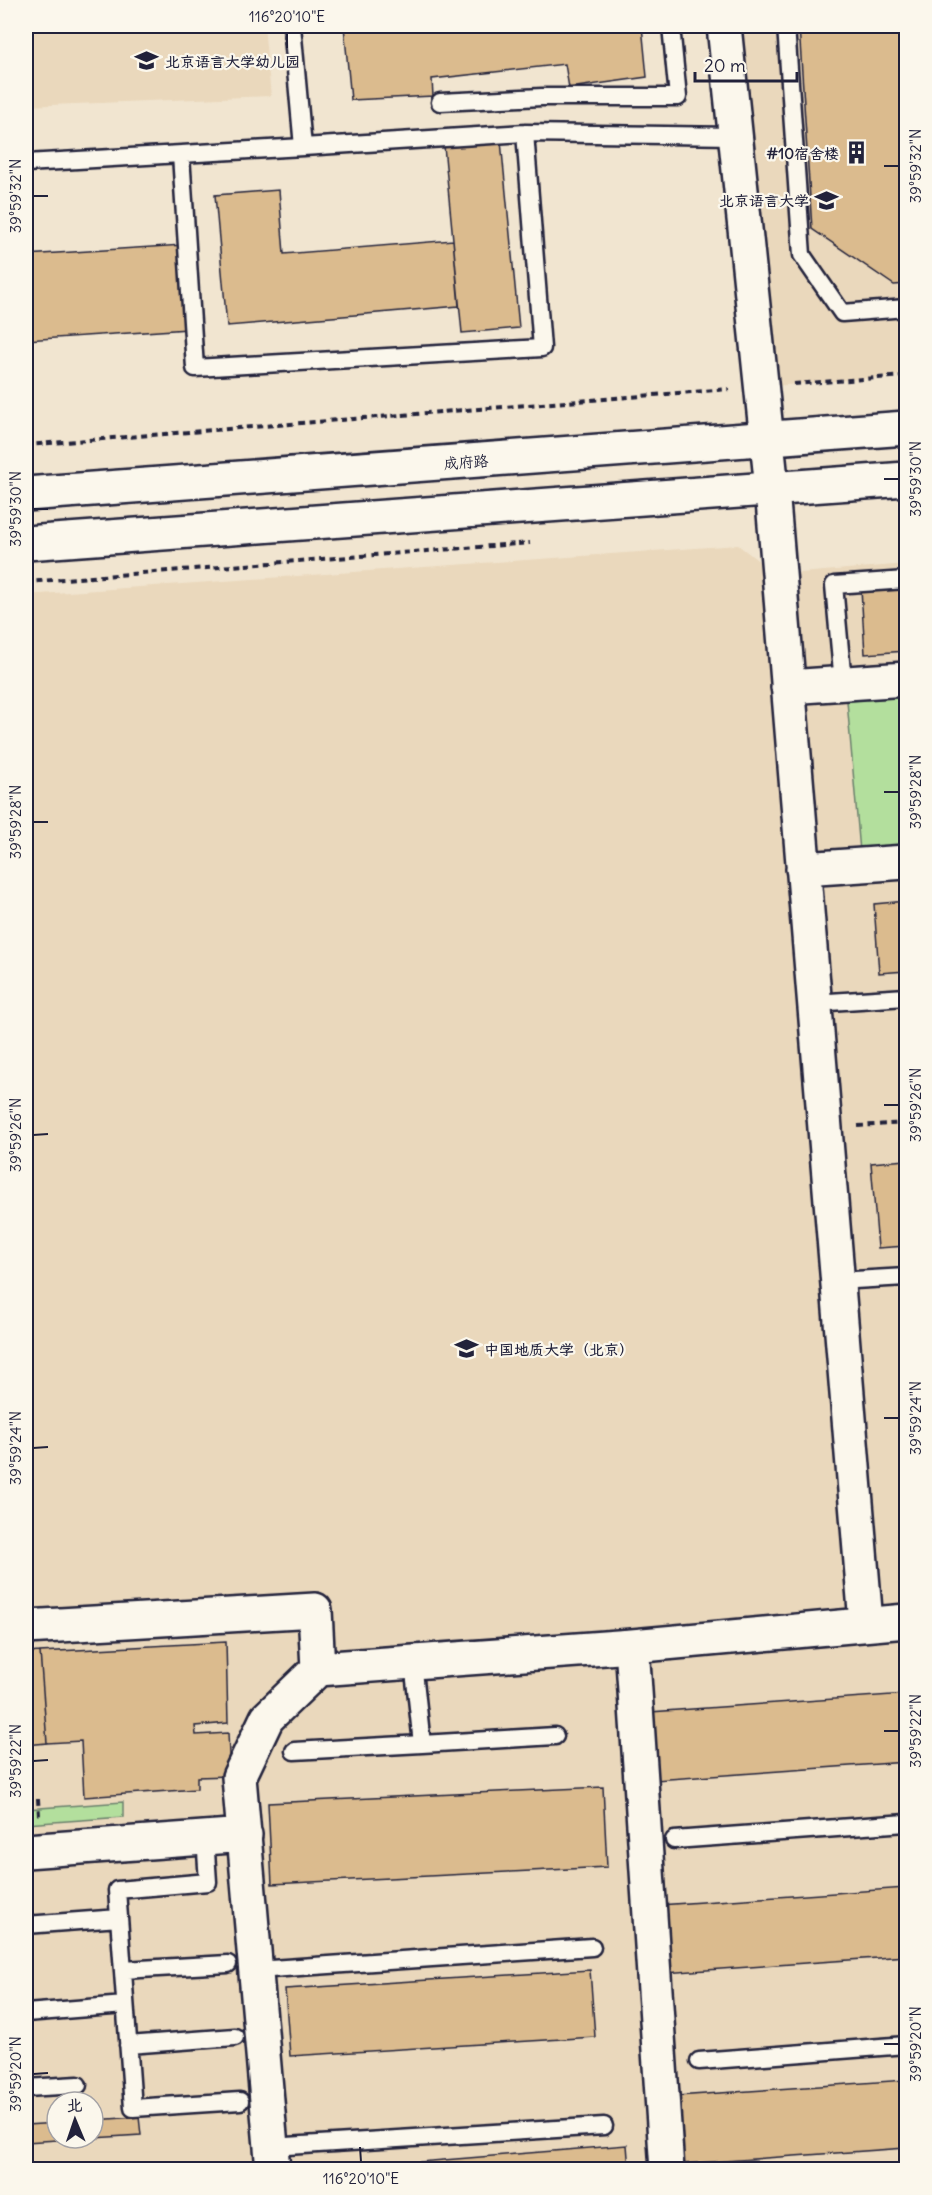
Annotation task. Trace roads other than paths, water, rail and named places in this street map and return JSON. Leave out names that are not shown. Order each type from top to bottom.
[{"type":"street","points":[[724,26],[772,489],[866,1623]]},
{"type":"street","name":"成府路","points":[[26,495],[906,428]]},
{"type":"street","points":[[26,543],[906,479]]},
{"type":"street","points":[[788,687],[906,679]]},
{"type":"street","points":[[803,869],[906,861]]},
{"type":"street","points":[[26,1628],[315,1610],[318,1669]]},
{"type":"street","points":[[272,2158],[242,1967],[244,1835],[240,1777],[267,1718],[318,1669],[632,1646],[906,1621]]},
{"type":"street","points":[[632,1646],[668,2169]]},
{"type":"street","points":[[26,1851],[244,1835]]},
{"type":"lane","points":[[292,26],[303,147]]},
{"type":"lane","points":[[440,102],[542,97],[678,97],[671,26]]},
{"type":"lane","points":[[786,26],[802,255],[842,313],[906,308]]},
{"type":"lane","points":[[181,154],[195,368],[542,348],[525,133]]},
{"type":"lane","points":[[26,163],[525,133],[735,136]]},
{"type":"lane","points":[[843,683],[834,585],[906,580]]},
{"type":"lane","points":[[814,1003],[906,997]]},
{"type":"lane","points":[[837,1281],[906,1276]]},
{"type":"lane","points":[[413,1662],[422,1744]]},
{"type":"lane","points":[[294,1751],[555,1736]]},
{"type":"lane","points":[[674,1840],[906,1823]]},
{"type":"lane","points":[[205,1837],[208,1882],[117,1890],[133,2108],[240,2102]]},
{"type":"lane","points":[[26,1925],[119,1918]]},
{"type":"lane","points":[[123,1970],[242,1967],[592,1947]]},
{"type":"lane","points":[[26,2013],[125,2005]]},
{"type":"lane","points":[[128,2044],[235,2037]]},
{"type":"lane","points":[[699,2061],[906,2045]]},
{"type":"lane","points":[[26,2088],[78,2085]]},
{"type":"lane","points":[[272,2158],[604,2126]]},
{"type":"place","name":"北京语言大学幼儿园","points":[[147,61]]},
{"type":"place","name":"#10宿舍楼","points":[[857,153]]},
{"type":"place","name":"北京语言大学","points":[[827,200]]},
{"type":"place","name":"中国地质大学（北京）","points":[[466,1349]]}]
